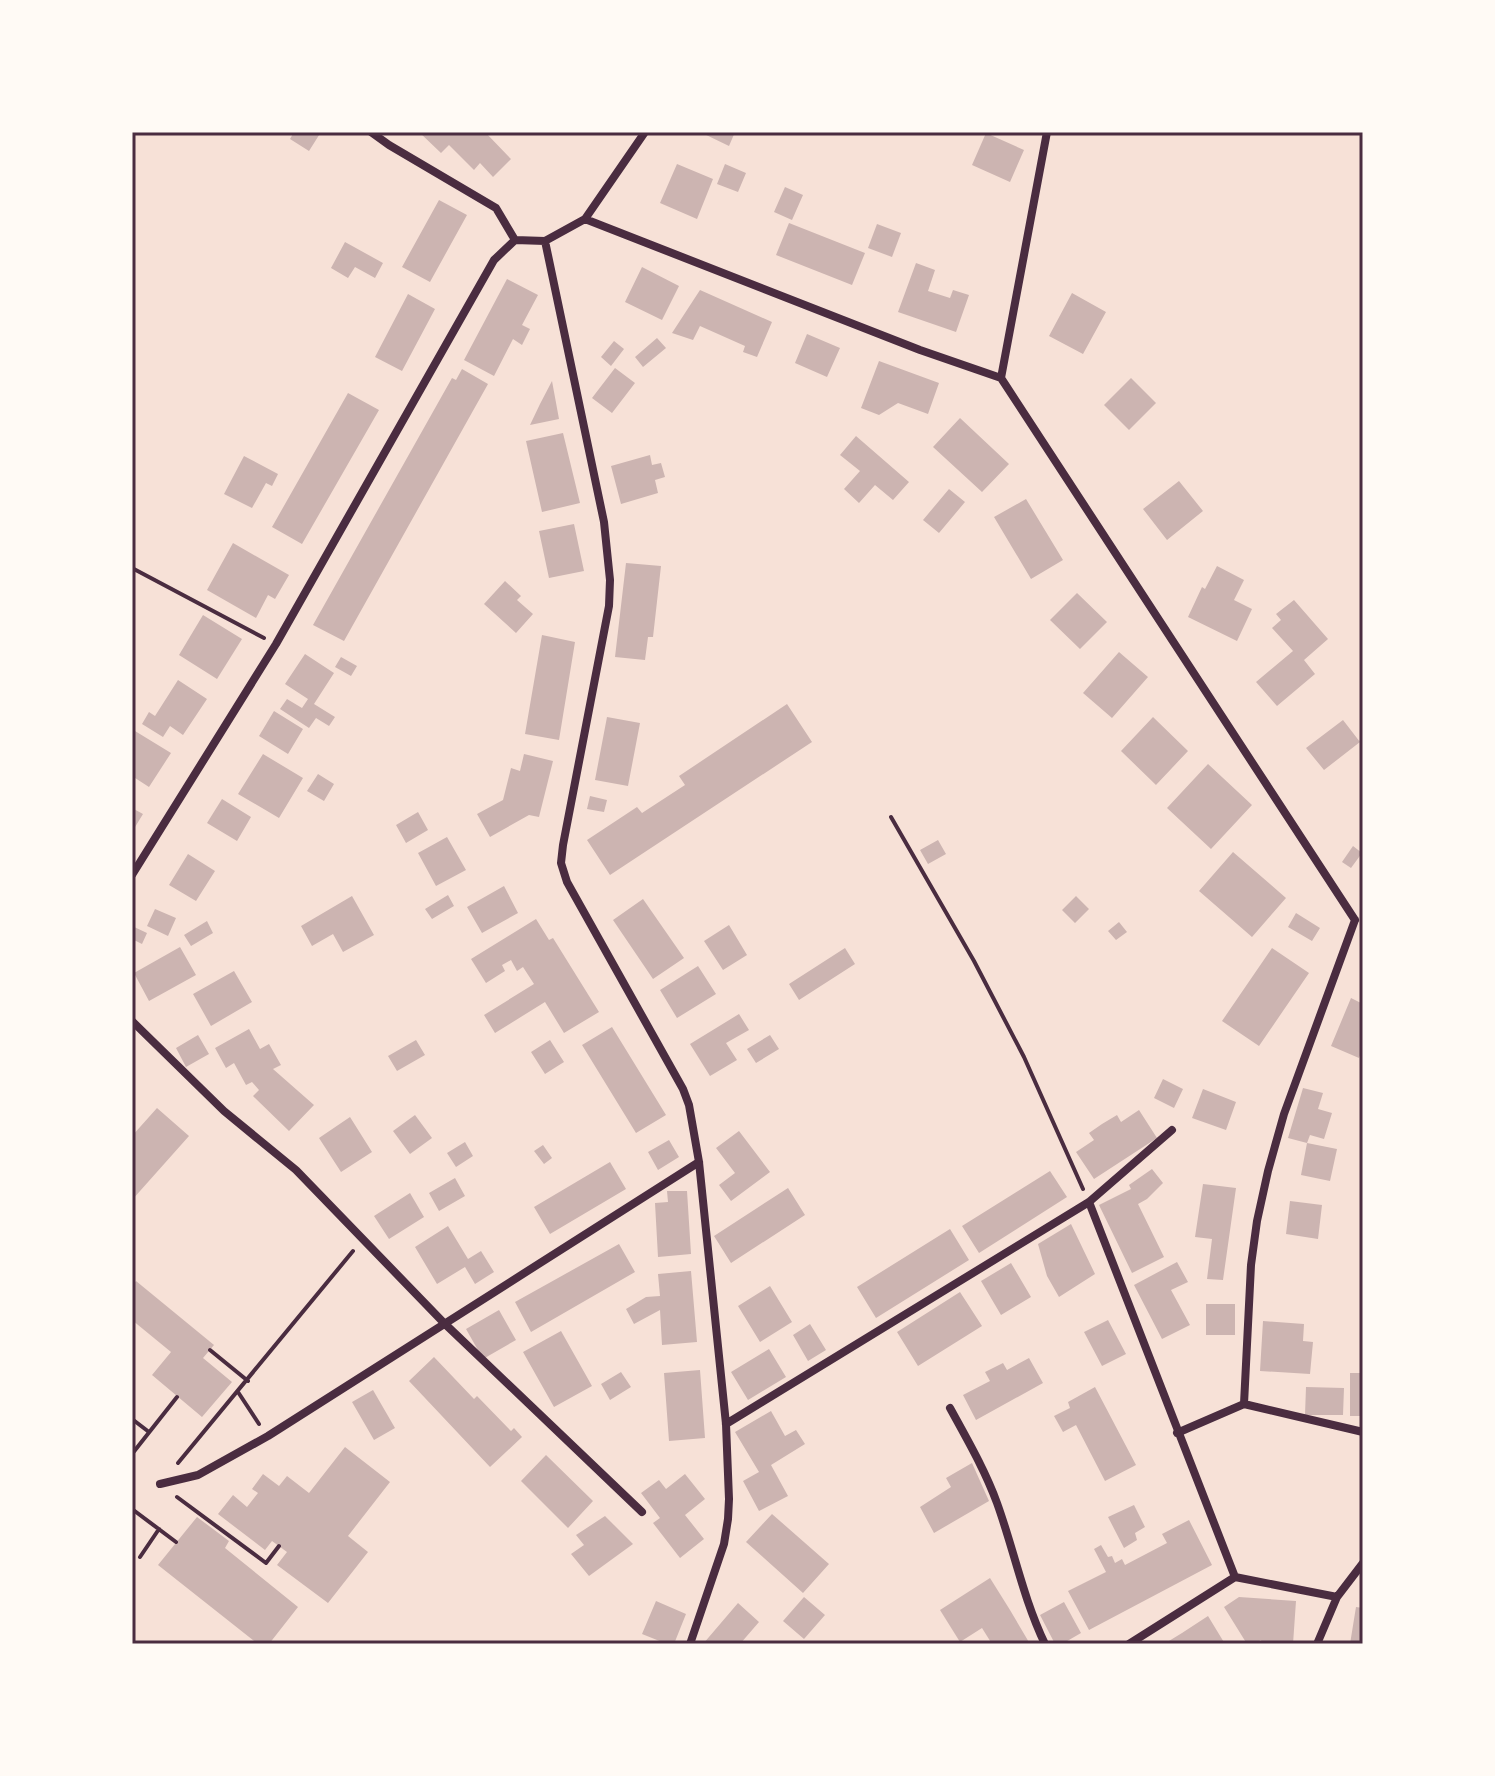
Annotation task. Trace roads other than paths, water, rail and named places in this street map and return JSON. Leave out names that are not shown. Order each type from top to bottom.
[{"type":"street","points":[[371,132],[496,208],[515,240]]},
{"type":"street","points":[[132,875],[276,644],[494,260],[515,240],[545,241],[585,219],[645,132]]},
{"type":"street","points":[[1001,378],[1047,132]]},
{"type":"street","points":[[585,219],[920,350],[1001,378],[1359,917],[1284,1114],[1268,1171],[1251,1265],[1244,1404]]},
{"type":"street","points":[[545,241],[604,522],[610,580],[609,606],[561,863],[576,899],[680,1081],[689,1105],[699,1162],[726,1424],[728,1519],[721,1555],[690,1644]]},
{"type":"street","points":[[132,1021],[224,1111],[296,1170],[444,1323],[642,1512]]},
{"type":"street","points":[[726,1424],[1089,1202],[1172,1130]]},
{"type":"street","points":[[160,1484],[198,1475],[268,1436],[699,1162]]},
{"type":"street","points":[[1089,1202],[1235,1577]]},
{"type":"street","points":[[1177,1433],[1244,1404],[1363,1432]]},
{"type":"street","points":[[950,1408],[978,1459],[995,1499],[1025,1597],[1045,1644]]},
{"type":"street","points":[[1317,1644],[1337,1597],[1363,1563]]},
{"type":"street","points":[[1129,1644],[1235,1577],[1337,1597]]}]
